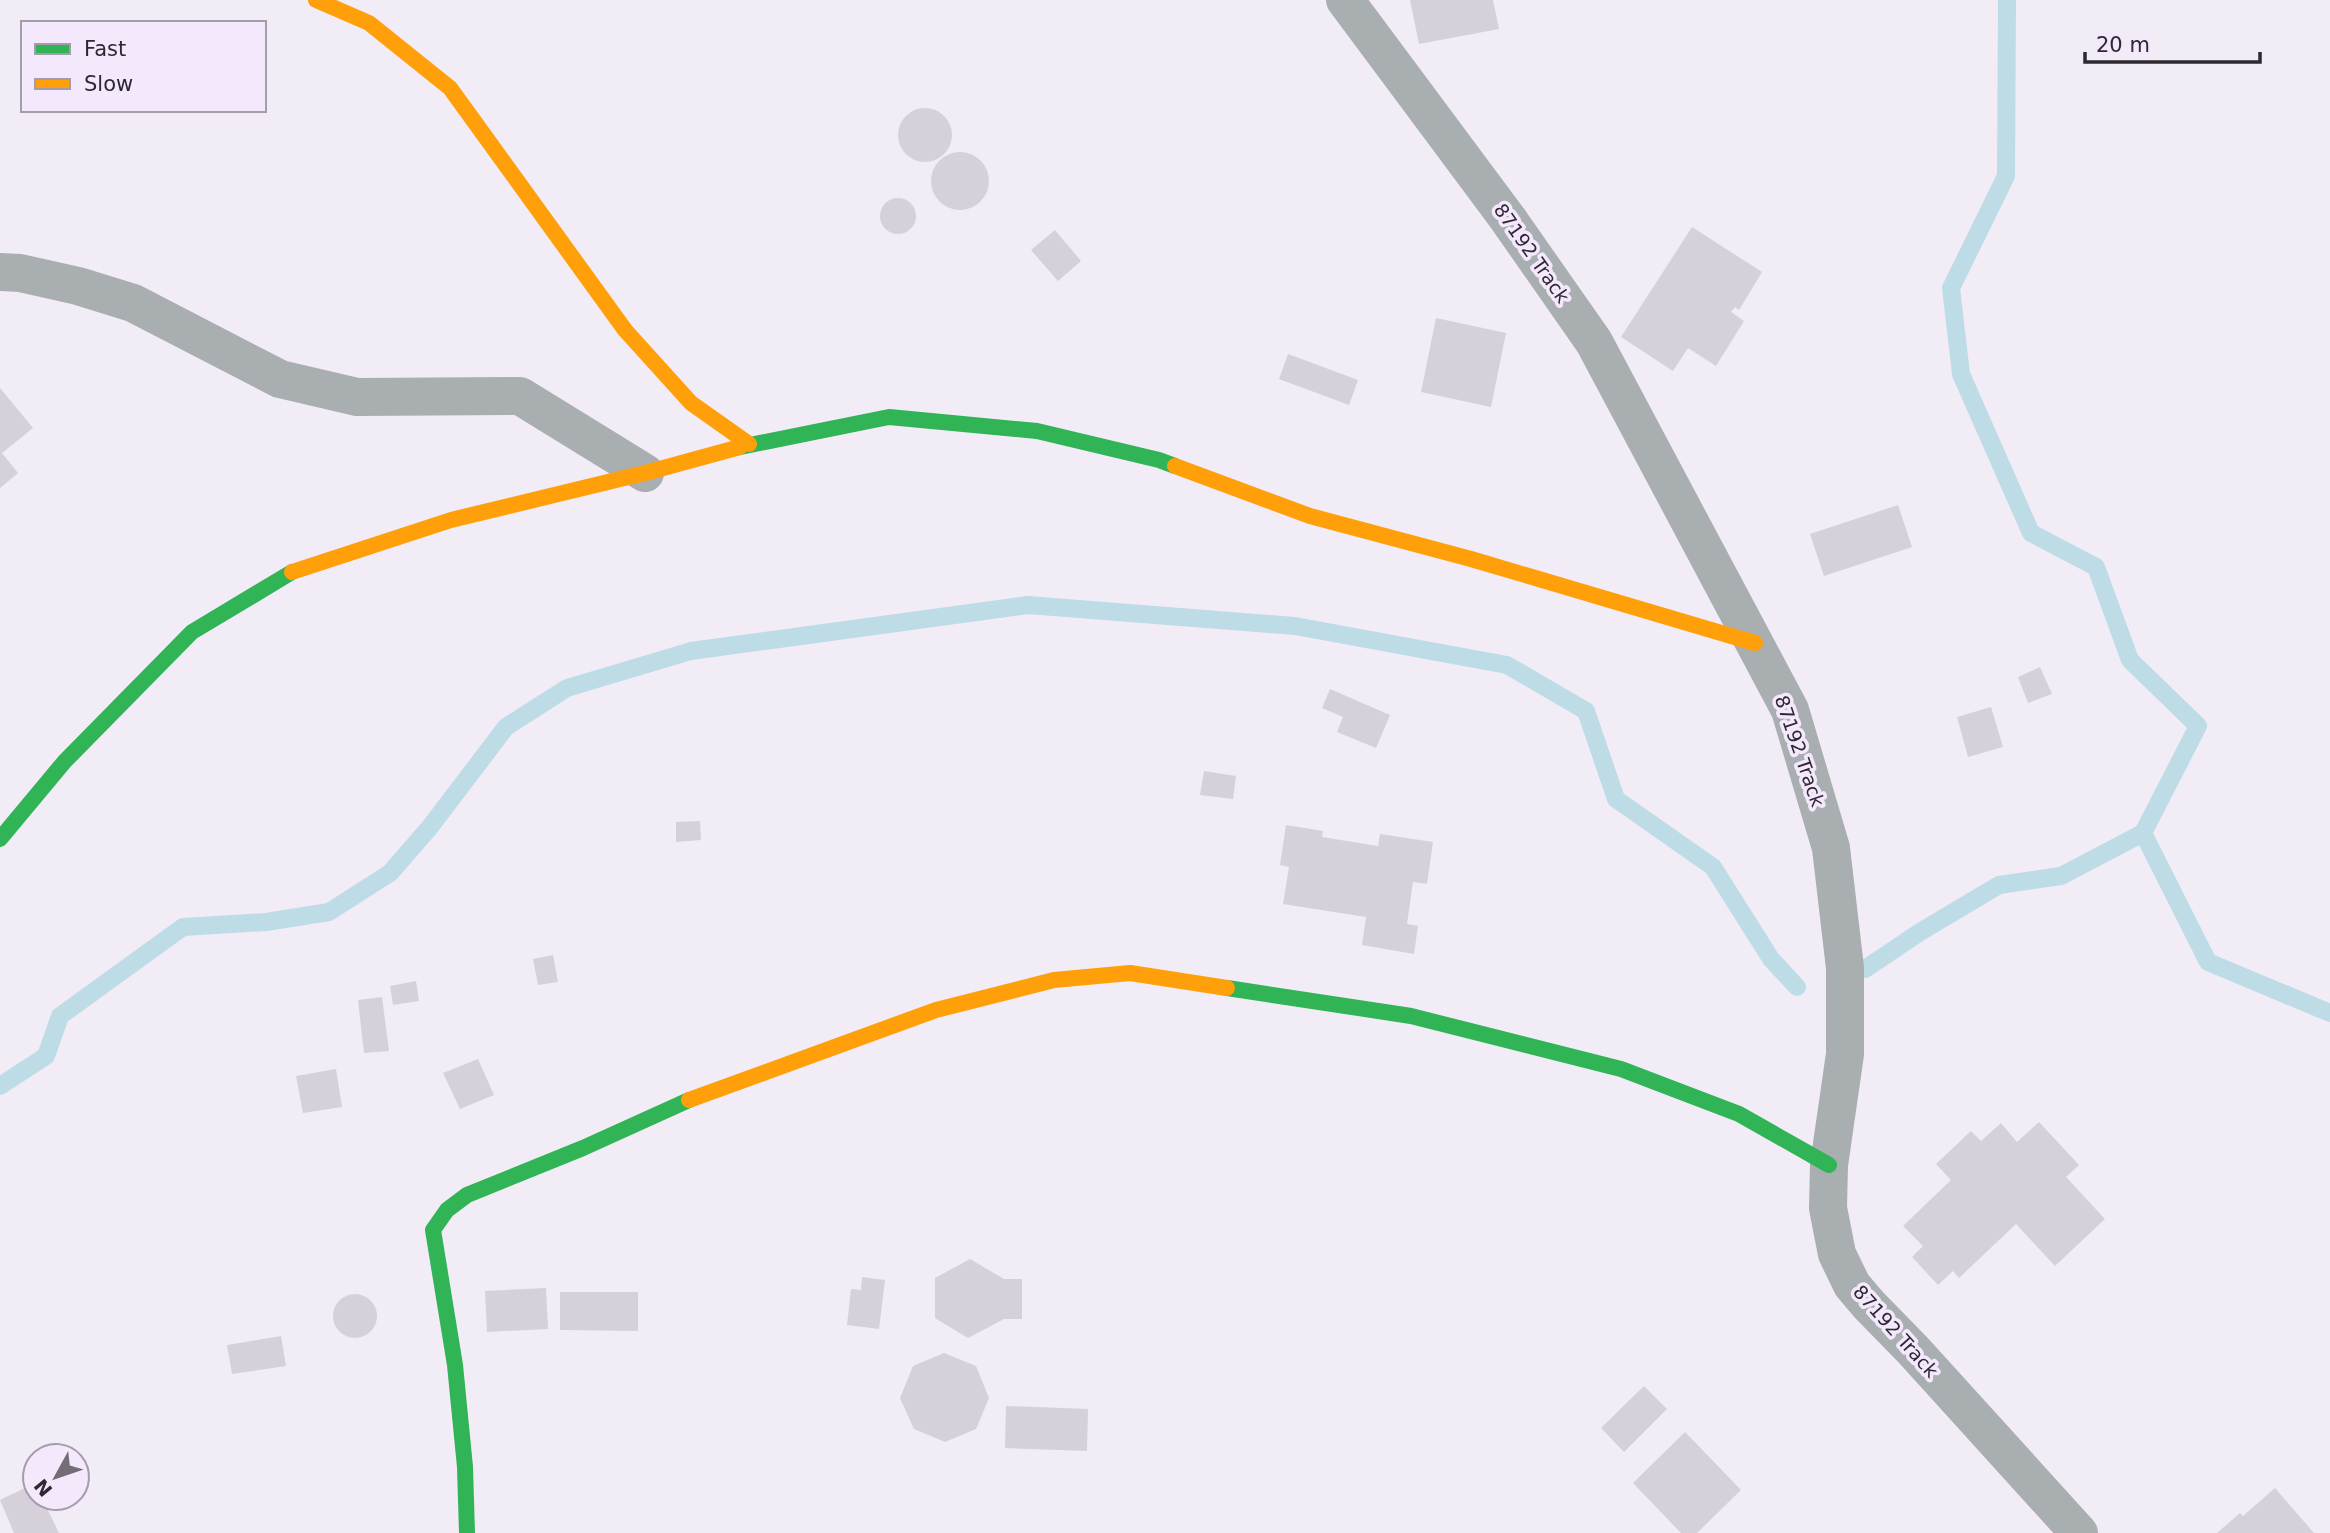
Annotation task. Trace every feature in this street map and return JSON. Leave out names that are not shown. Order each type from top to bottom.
[{"type":"street","points":[[316,0],[369,23],[450,88],[625,330],[691,403],[749,444]]},
{"type":"street","name":"87192 Track","points":[[1345,0],[1508,219],[1594,342],[1790,710],[1831,848],[1845,968],[1845,1054],[1829,1165],[1828,1208],[1837,1254],[1852,1284],[1868,1305],[1913,1350],[2079,1533]]},
{"type":"street","points":[[0,272],[20,273],[133,303],[280,379],[357,397],[520,396],[645,473]]},
{"type":"street","points":[[0,839],[65,761],[192,632],[289,573],[451,520],[645,473],[749,444],[889,417],[1037,431],[1159,460],[1310,516],[1472,559],[1755,643]]},
{"type":"street","points":[[467,1533],[465,1467],[455,1365],[433,1230],[443,1214],[467,1195],[583,1148],[685,1102],[936,1010],[1054,980],[1130,973],[1410,1016],[1621,1069],[1739,1114],[1829,1165]]},
{"type":"building","points":[[1410,0],[1493,0],[1499,29],[1419,44]]},
{"type":"building","points":[[925,108],[944,116],[952,135],[944,154],[925,162],[906,154],[898,135],[906,116]]},
{"type":"building","points":[[960,152],[976,157],[984,165],[989,181],[984,197],[976,205],[960,210],[944,205],[936,197],[931,181],[936,165],[944,157]]},
{"type":"building","points":[[898,198],[911,203],[916,216],[911,229],[898,234],[885,229],[880,216],[885,203]]},
{"type":"building","points":[[1692,227],[1762,272],[1739,310],[1735,307],[1731,312],[1744,321],[1716,366],[1688,348],[1673,371],[1621,337]]},
{"type":"building","points":[[1055,230],[1081,261],[1058,281],[1031,250]]},
{"type":"building","points":[[1436,318],[1506,333],[1491,407],[1421,392]]},
{"type":"building","points":[[1288,354],[1358,380],[1349,405],[1279,379]]},
{"type":"building","points":[[0,388],[33,428],[2,453],[18,473],[0,488]]},
{"type":"building","points":[[1898,505],[1912,547],[1824,576],[1810,534]]},
{"type":"building","points":[[2040,667],[2052,694],[2028,703],[2018,677]]},
{"type":"building","points":[[1330,689],[1390,715],[1376,748],[1337,732],[1343,717],[1322,708]]},
{"type":"building","points":[[1991,707],[2003,747],[1968,757],[1957,717]]},
{"type":"building","points":[[1204,771],[1236,776],[1233,799],[1200,795]]},
{"type":"building","points":[[700,821],[701,840],[676,842],[676,822]]},
{"type":"building","points":[[1286,825],[1323,831],[1322,837],[1378,846],[1380,834],[1433,842],[1427,884],[1413,882],[1407,924],[1418,926],[1414,954],[1362,945],[1366,917],[1283,904],[1289,867],[1280,865]]},
{"type":"building","points":[[553,955],[558,982],[538,985],[533,959]]},
{"type":"building","points":[[416,981],[419,1001],[393,1005],[390,986]]},
{"type":"building","points":[[382,997],[389,1051],[364,1053],[358,1000]]},
{"type":"building","points":[[478,1059],[494,1095],[460,1109],[443,1073]]},
{"type":"building","points":[[336,1069],[342,1107],[303,1113],[296,1076]]},
{"type":"building","points":[[2039,1122],[2079,1165],[2066,1177],[2105,1219],[2055,1266],[2016,1224],[1959,1278],[1953,1271],[1938,1285],[1912,1257],[1923,1246],[1903,1226],[1951,1180],[1936,1164],[1971,1131],[1981,1141],[2001,1123],[2017,1142]]},
{"type":"building","points":[[970,1259],[1004,1279],[1022,1279],[1022,1319],[1004,1319],[968,1338],[935,1318],[935,1278]]},
{"type":"building","points":[[862,1277],[885,1280],[879,1329],[847,1325],[851,1289],[861,1290]]},
{"type":"building","points":[[546,1288],[548,1329],[487,1332],[485,1291]]},
{"type":"building","points":[[560,1292],[638,1292],[638,1331],[560,1330]]},
{"type":"building","points":[[355,1294],[370,1301],[377,1316],[370,1331],[355,1338],[340,1331],[333,1316],[340,1301]]},
{"type":"building","points":[[281,1336],[286,1366],[232,1374],[227,1345]]},
{"type":"building","points":[[944,1353],[976,1366],[989,1398],[976,1429],[945,1442],[914,1429],[900,1398],[913,1366]]},
{"type":"building","points":[[1644,1386],[1667,1409],[1624,1452],[1601,1428]]},
{"type":"building","points":[[1006,1406],[1088,1409],[1087,1451],[1005,1448]]},
{"type":"building","points":[[1685,1432],[1741,1490],[1697,1533],[1681,1533],[1633,1483]]},
{"type":"building","points":[[2275,1488],[2314,1533],[2217,1533],[2240,1513],[2243,1516]]},
{"type":"building","points":[[21,1490],[21,1512],[49,1512],[59,1533],[14,1533],[0,1500]]},
{"type":"waterway","points":[[2007,0],[2006,176],[1951,288],[1961,374],[2031,533],[2096,567],[2130,660],[2198,726],[2143,833],[2208,962],[2330,1013]]},
{"type":"waterway","points":[[0,1086],[46,1056],[60,1016],[183,927],[266,922],[329,912],[390,873],[430,827],[506,727],[567,688],[691,651],[1028,605],[1295,626],[1507,665],[1586,711],[1616,799],[1713,867],[1771,959],[1797,987]]},
{"type":"waterway","points":[[1865,969],[1920,932],[1999,885],[2061,876],[2143,833]]},
{"type":"traffic: fast","points":[[740,447],[889,417],[1037,431],[1175,466]]},
{"type":"traffic: fast","points":[[0,839],[65,761],[192,632],[292,572]]},
{"type":"traffic: fast","points":[[1227,988],[1411,1016],[1621,1069],[1739,1114],[1829,1165]]},
{"type":"traffic: fast","points":[[467,1533],[465,1467],[455,1365],[433,1230],[447,1210],[467,1195],[583,1148],[689,1100]]},
{"type":"traffic: slow","points":[[316,0],[369,23],[450,88],[625,330],[691,403],[749,444]]},
{"type":"traffic: slow","points":[[292,572],[451,520],[740,447]]},
{"type":"traffic: slow","points":[[1175,466],[1310,516],[1471,559],[1755,643]]},
{"type":"traffic: slow","points":[[689,1100],[936,1010],[1054,980],[1130,973],[1227,988]]}]
